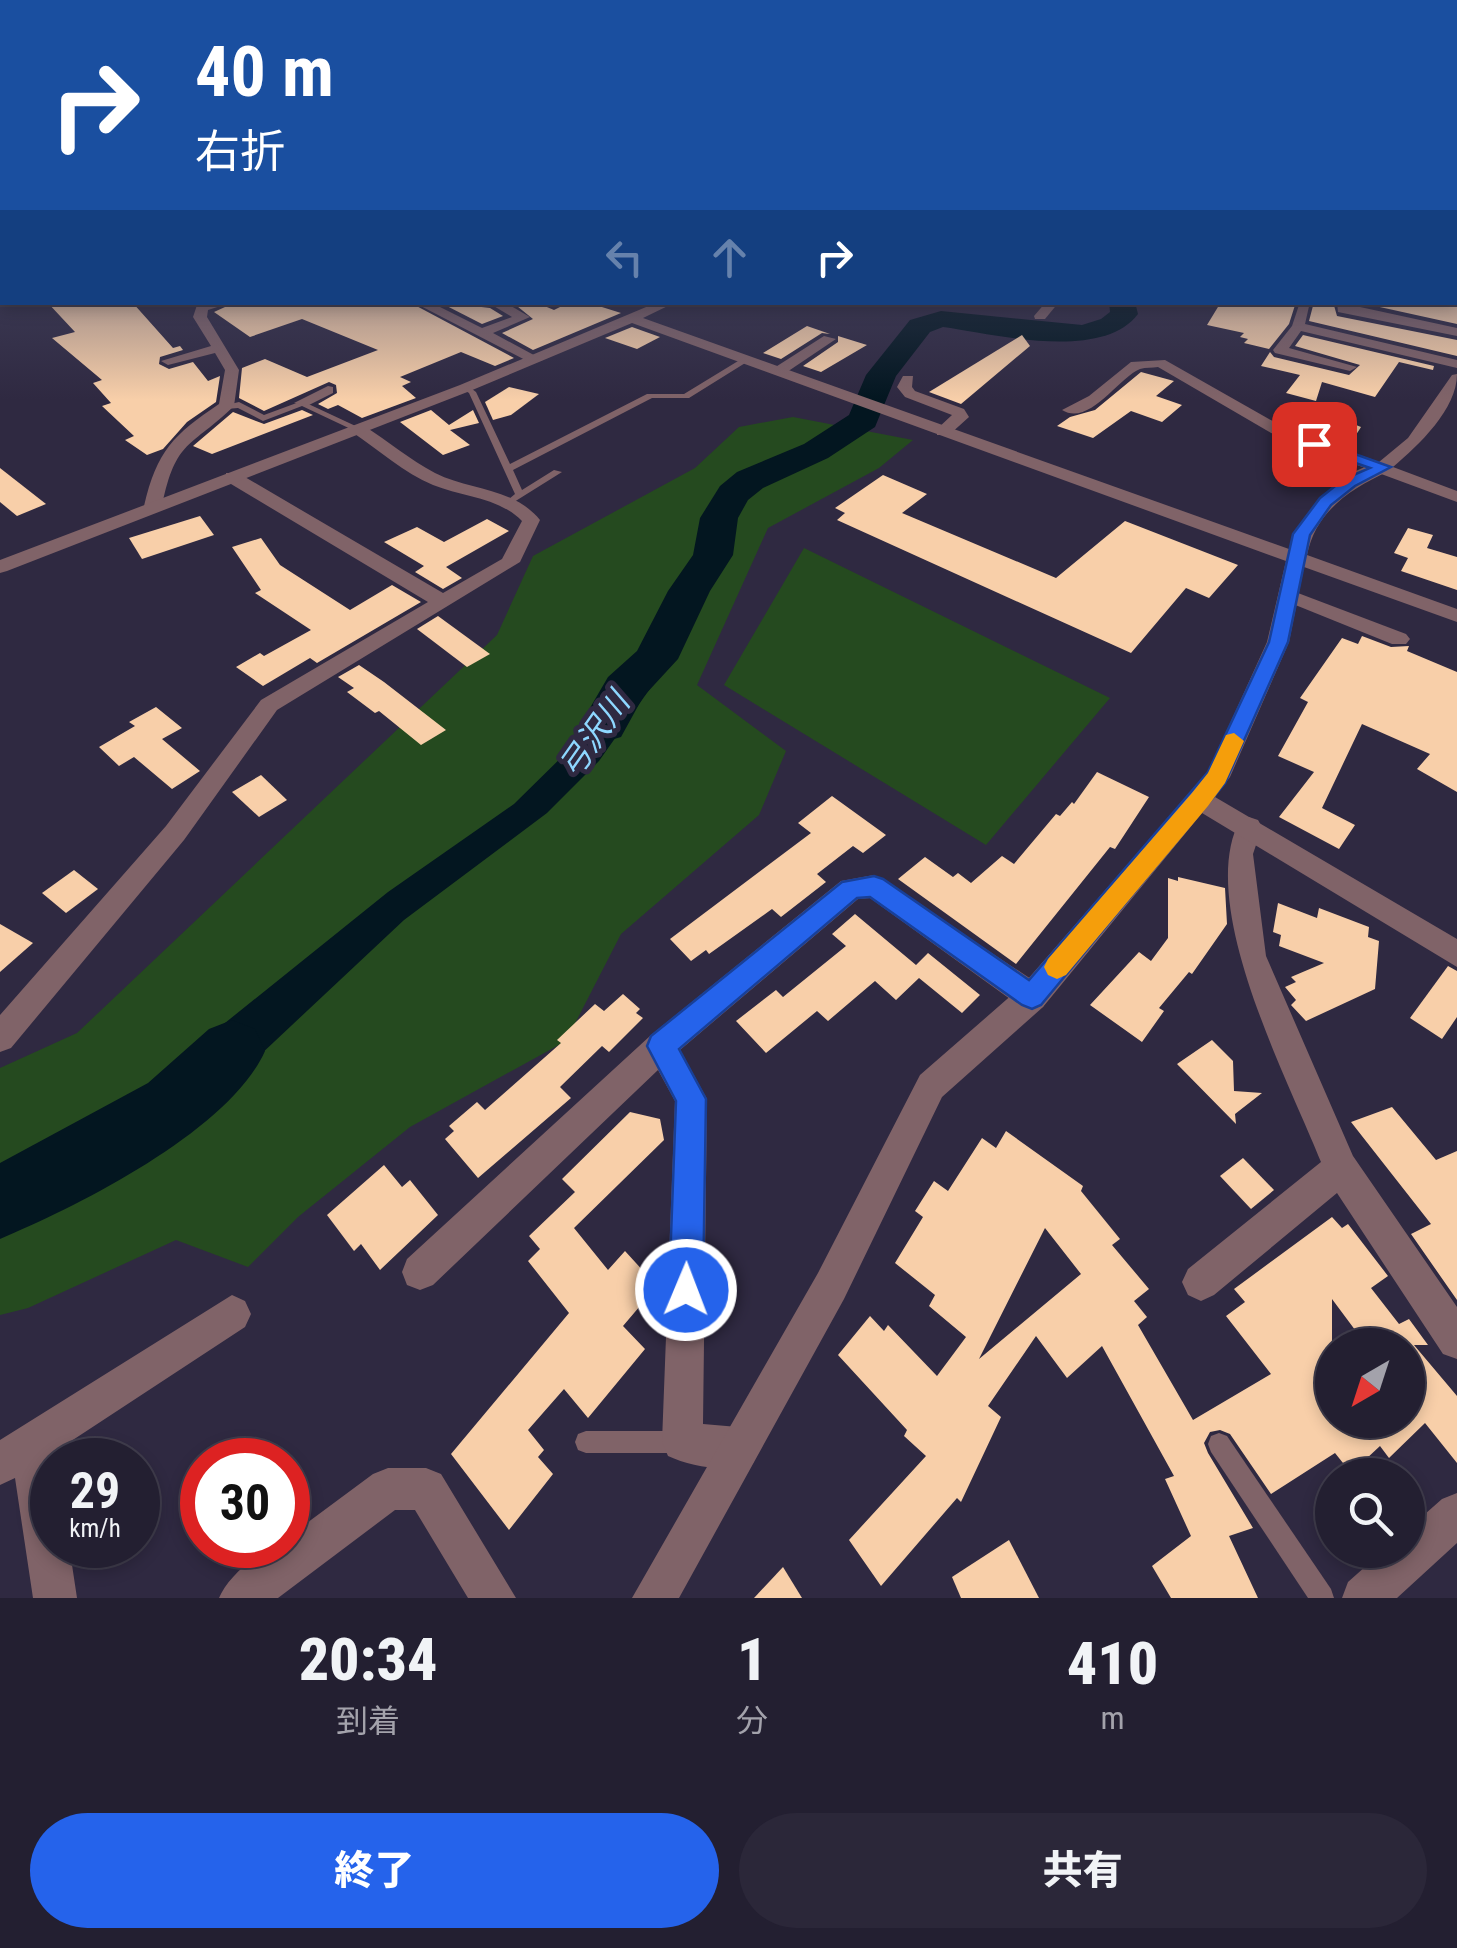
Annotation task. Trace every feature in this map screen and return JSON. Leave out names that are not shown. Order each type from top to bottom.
[{"type":"street","points":[[153,506],[161,465],[181,438],[226,406],[232,370],[200,317],[202,308],[214,305]]},
{"type":"street","points":[[426,305],[536,360]]},
{"type":"street","points":[[481,333],[523,317],[499,305]]},
{"type":"street","points":[[0,567],[536,360],[664,305]]},
{"type":"street","points":[[1040,316],[1050,305]]},
{"type":"street","points":[[1304,305],[1298,326],[1280,350],[1350,367]]},
{"type":"street","points":[[1326,332],[1343,306],[1457,332]]},
{"type":"street","points":[[634,319],[1298,562],[1457,616]]},
{"type":"street","points":[[1298,326],[1457,364]]},
{"type":"street","points":[[778,371],[829,339]]},
{"type":"street","points":[[168,361],[219,348]]},
{"type":"street","points":[[1070,410],[1094,400],[1136,365],[1160,363],[1280,432],[1457,497]]},
{"type":"street","points":[[654,1598],[831,1286],[931,1086],[1032,997],[1218,777],[1271,658],[1290,596],[1302,534],[1326,502],[1349,483],[1383,467],[1414,441],[1457,378]]},
{"type":"street","points":[[908,379],[904,387],[910,394],[960,412],[961,418],[943,432]]},
{"type":"street","points":[[302,403],[328,390]]},
{"type":"street","points":[[0,1038],[176,833],[269,706],[440,600],[510,562],[532,520],[514,499],[438,480],[358,429]]},
{"type":"street","points":[[232,477],[440,600]]},
{"type":"street","points":[[1290,596],[1400,639]]},
{"type":"street","points":[[1200,800],[1457,954]]},
{"type":"street","points":[[1249,828],[1240,854],[1252,956],[1342,1168],[1457,1340]]},
{"type":"street","points":[[420,1272],[662,1046],[851,889],[874,886],[1032,997]]},
{"type":"street","points":[[662,1046],[691,1099],[682,1442],[738,1448]]},
{"type":"street","points":[[1201,1282],[1342,1168]]},
{"type":"street","points":[[55,1598],[16,1454],[232,1314]]},
{"type":"street","points":[[241,1598],[388,1488],[426,1489],[494,1598]]},
{"type":"street","points":[[1364,1598],[1457,1514]]},
{"type":"lane","points":[[508,469],[650,396],[686,396],[746,360]]},
{"type":"lane","points":[[464,388],[472,392],[508,469],[514,499],[556,472]]},
{"type":"lane","points":[[226,406],[239,405],[263,418],[302,403],[358,429]]},
{"type":"lane","points":[[586,1442],[682,1442]]},
{"type":"lane","points":[[1219,1444],[1322,1598]]},
{"type":"green space","points":[[793,417],[913,440],[879,468],[768,528],[697,685],[786,751],[759,815],[621,934],[566,1041],[410,1127],[298,1217],[248,1267],[176,1240],[28,1308],[0,1315],[0,1068],[77,1033],[497,635],[533,556],[695,468],[739,427]]},
{"type":"green space","points":[[804,548],[1110,698],[986,845],[724,685]]},
{"type":"water","points":[[629,660],[661,673],[599,761],[547,813],[404,920],[195,1116],[159,1076],[388,892],[514,804],[577,742],[605,692]]},
{"type":"water","points":[[146,1097],[178,1124],[54,1207],[0,1229],[0,1183],[25,1176]]},
{"type":"building","points":[[50,305],[135,305],[173,348],[180,346],[183,350],[160,357],[159,364],[169,369],[193,362],[208,381],[220,376],[216,402],[187,422],[163,449],[147,455],[125,440],[134,436],[102,406],[111,403],[93,383],[102,380],[52,338],[75,332]]},
{"type":"building","points":[[229,305],[415,305],[514,358],[495,366],[461,352],[400,377],[411,382],[402,386],[416,398],[362,418],[338,405],[328,409],[318,404],[337,393],[336,385],[329,382],[264,411],[239,398],[242,368],[265,359],[307,377],[378,350],[302,319],[250,337],[214,312]]},
{"type":"building","points":[[445,305],[490,308],[503,316],[482,324]]},
{"type":"building","points":[[516,305],[542,305],[554,310],[564,305],[596,305],[621,313],[533,350],[502,333],[533,319]]},
{"type":"building","points":[[1219,305],[1295,305],[1289,324],[1269,349],[1244,343],[1248,339],[1240,337],[1244,333],[1207,325]]},
{"type":"building","points":[[1313,305],[1334,305],[1337,316],[1457,340],[1457,356],[1309,321]]},
{"type":"building","points":[[1371,305],[1457,305],[1457,324]]},
{"type":"building","points":[[807,326],[830,334],[822,333],[781,359],[763,353]]},
{"type":"building","points":[[632,327],[660,337],[637,349],[605,338]]},
{"type":"building","points":[[1022,335],[1030,346],[961,404],[929,392]]},
{"type":"building","points":[[1303,335],[1434,366],[1433,370],[1399,362],[1375,397],[1322,382],[1316,401],[1286,393],[1300,375],[1261,366],[1270,352],[1274,357],[1349,375],[1360,365],[1295,346]]},
{"type":"building","points":[[838,336],[867,345],[821,372],[803,366],[838,342]]},
{"type":"building","points":[[1141,372],[1174,381],[1156,396],[1182,405],[1162,422],[1131,411],[1093,438],[1057,426],[1070,417],[1095,410]]},
{"type":"building","points":[[509,387],[539,394],[511,415],[493,420],[485,402]]},
{"type":"building","points":[[1314,408],[1361,427],[1349,446],[1299,429]]},
{"type":"building","points":[[302,410],[313,415],[212,454],[193,446],[233,412],[264,424]]},
{"type":"building","points":[[431,410],[449,425],[473,410],[479,423],[450,430],[470,445],[443,455],[400,422]]},
{"type":"building","points":[[0,468],[46,504],[17,516],[0,502]]},
{"type":"building","points":[[883,475],[927,494],[902,513],[1056,578],[1125,521],[1238,565],[1209,598],[1186,588],[1131,653],[837,520],[845,513],[835,508]]},
{"type":"building","points":[[200,516],[214,535],[142,559],[129,538]]},
{"type":"building","points":[[487,519],[509,531],[446,567],[462,578],[443,589],[415,572],[424,566],[384,542],[417,527],[444,542]]},
{"type":"building","points":[[1408,528],[1433,535],[1427,548],[1457,557],[1457,590],[1401,571],[1408,558],[1394,553]]},
{"type":"building","points":[[261,538],[280,565],[350,610],[392,585],[421,602],[317,663],[310,658],[263,686],[236,667],[311,630],[255,593],[261,590],[232,547]]},
{"type":"building","points":[[438,616],[490,654],[467,667],[417,629]]},
{"type":"building","points":[[1362,636],[1391,647],[1409,646],[1407,651],[1457,672],[1457,792],[1417,769],[1430,754],[1362,724],[1322,808],[1355,825],[1339,849],[1279,817],[1314,772],[1278,756],[1308,702],[1300,698],[1342,638],[1358,644]]},
{"type":"building","points":[[359,665],[446,730],[421,745],[379,711],[375,713],[347,692],[354,688],[338,677]]},
{"type":"building","points":[[156,707],[182,728],[162,739],[200,771],[172,789],[134,757],[119,766],[99,747],[135,726],[129,722]]},
{"type":"building","points":[[1097,772],[1149,797],[1115,849],[1110,847],[1016,964],[898,879],[925,857],[953,877],[958,873],[971,883],[1002,856],[1014,864],[1056,814],[1060,816],[1074,804]]},
{"type":"building","points":[[261,775],[287,800],[259,817],[232,792]]},
{"type":"building","points":[[832,796],[886,835],[863,853],[853,846],[817,874],[826,882],[781,917],[772,909],[709,954],[706,950],[691,961],[670,939],[811,833],[798,823]]},
{"type":"building","points":[[74,870],[98,889],[66,913],[42,893]]},
{"type":"building","points":[[1178,877],[1225,888],[1227,924],[1192,974],[1189,972],[1159,1008],[1164,1011],[1142,1042],[1090,1005],[1139,952],[1151,961],[1168,938],[1168,878],[1178,881]]},
{"type":"building","points":[[1278,903],[1317,918],[1319,908],[1369,927],[1368,937],[1379,941],[1375,989],[1306,1021],[1291,1005],[1296,1000],[1285,987],[1296,982],[1291,977],[1324,963],[1279,946],[1281,935],[1273,932]]},
{"type":"building","points":[[855,914],[916,965],[928,953],[980,995],[962,1013],[919,978],[896,1000],[875,981],[828,1021],[817,1011],[766,1053],[736,1021],[776,990],[783,997],[846,946],[832,934]]},
{"type":"building","points":[[0,924],[33,943],[0,972]]},
{"type":"building","points":[[1448,966],[1457,971],[1457,1017],[1442,1039],[1410,1018]]},
{"type":"building","points":[[623,994],[640,1009],[636,1013],[643,1018],[609,1052],[602,1046],[560,1087],[571,1098],[478,1178],[445,1139],[454,1131],[449,1126],[477,1102],[485,1110],[561,1043],[557,1040],[595,1004],[604,1011]]},
{"type":"building","points":[[1212,1040],[1233,1061],[1234,1091],[1262,1093],[1235,1114],[1236,1124],[1177,1064]]},
{"type":"building","points":[[1392,1107],[1436,1160],[1457,1151],[1457,1300],[1411,1234],[1431,1224],[1351,1122]]},
{"type":"building","points":[[630,1112],[660,1119],[664,1140],[574,1228],[608,1270],[625,1251],[657,1286],[623,1326],[645,1349],[588,1418],[564,1389],[528,1430],[544,1450],[538,1457],[553,1474],[509,1530],[451,1454],[569,1313],[528,1261],[540,1249],[529,1236],[575,1192],[562,1179]]},
{"type":"building","points":[[1006,1131],[1083,1186],[1081,1191],[1120,1239],[1112,1245],[1149,1289],[1134,1301],[1147,1317],[1138,1325],[1193,1420],[1271,1374],[1226,1316],[1245,1302],[1234,1289],[1332,1217],[1342,1228],[1348,1224],[1388,1276],[1371,1288],[1399,1324],[1409,1319],[1416,1328],[1354,1328],[1332,1299],[1332,1328],[1315,1328],[1315,1438],[1410,1438],[1389,1458],[1380,1446],[1367,1458],[1339,1458],[1335,1453],[1315,1458],[1315,1466],[1271,1494],[1230,1434],[1210,1432],[1204,1443],[1253,1528],[1229,1536],[1258,1598],[1171,1598],[1152,1566],[1191,1536],[1165,1479],[1174,1476],[1102,1346],[1067,1378],[1036,1336],[988,1406],[1001,1417],[961,1502],[957,1498],[881,1586],[849,1540],[926,1456],[904,1436],[907,1430],[838,1355],[870,1316],[884,1331],[888,1325],[937,1376],[966,1337],[929,1306],[935,1295],[895,1263],[923,1217],[915,1211],[934,1181],[948,1191],[982,1138],[996,1148]],"holes":[[[1045,1228],[1081,1274],[979,1359]]]},
{"type":"building","points":[[1243,1158],[1274,1190],[1251,1209],[1220,1176]]},
{"type":"building","points":[[384,1165],[402,1187],[410,1180],[438,1215],[380,1270],[361,1244],[354,1251],[327,1215]]},
{"type":"building","points":[[1425,1358],[1457,1396],[1457,1463],[1425,1423]]},
{"type":"building","points":[[1009,1540],[1039,1598],[961,1598],[952,1577]]},
{"type":"building","points":[[783,1567],[802,1598],[754,1598]]},
{"type":"waterway","name":"弓沢川","points":[[604,725],[625,688],[655,659],[689,591],[713,555],[719,518],[733,494],[750,480],[816,451],[863,420],[881,375],[920,326],[941,319],[1083,333],[1111,325],[1124,314],[1122,305]]},
{"type":"waterway","name":"弓沢川","points":[[0,1202],[172,1107],[232,1051]]},
{"type":"slow traffic","points":[[1057,967],[1200,800],[1218,777],[1234,741]]},
{"type":"route","points":[[686,1290],[691,1099],[662,1046],[851,889],[874,886],[1032,997],[1218,777],[1278,642],[1302,534],[1326,502],[1349,483],[1383,467],[1314,444]]}]
